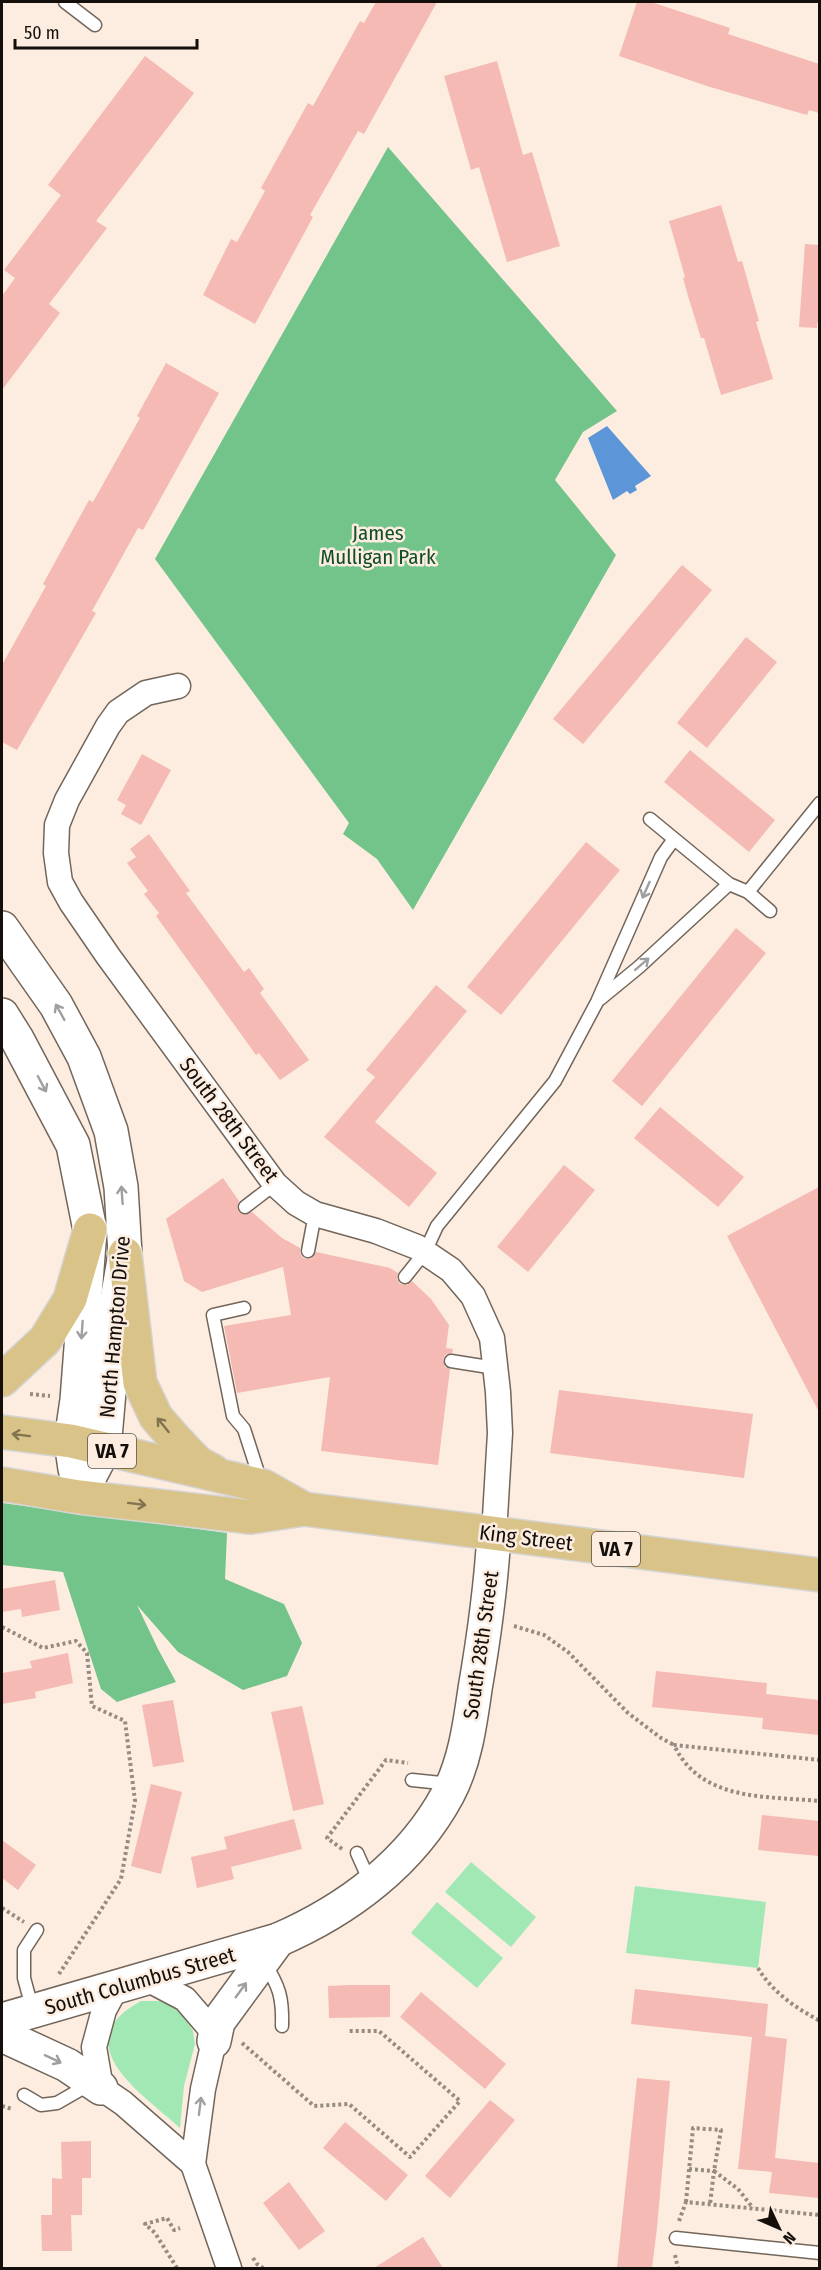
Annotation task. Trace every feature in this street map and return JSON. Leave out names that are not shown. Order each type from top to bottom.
[{"type":"main road","points":[[11,1386],[45,1340],[70,1299],[90,1230]]},
{"type":"main road","points":[[125,1254],[140,1383],[156,1417],[176,1440],[198,1463],[222,1477]]},
{"type":"main road","name":"King Street","points":[[2,1432],[71,1441],[263,1486],[304,1509]]},
{"type":"main road","name":"King Street","points":[[2,1484],[79,1497],[251,1518],[304,1509],[819,1575]]},
{"type":"street","name":"South 28th Street","points":[[178,686],[147,693],[117,712],[108,726],[72,790],[57,825],[56,853],[60,882],[108,956],[275,1184],[296,1203],[315,1214],[376,1230],[417,1247],[452,1270],[473,1296],[492,1338],[500,1433],[487,1618],[465,1749],[449,1793],[430,1823],[372,1885],[354,1900],[270,1951]]},
{"type":"street","name":"North Hampton Drive","points":[[2,928],[56,1005],[84,1057],[111,1131],[121,1188],[125,1254],[117,1300],[104,1449],[79,1497]]},
{"type":"street","name":"North Hampton Drive","points":[[2,1015],[73,1145],[90,1230],[77,1400],[71,1441],[79,1497]]},
{"type":"street","name":"South Columbus Street","points":[[2,2020],[131,1984],[270,1951]]},
{"type":"street","points":[[228,2041],[218,2022],[270,1951]]},
{"type":"street","points":[[97,2085],[94,2047],[104,2010],[131,1984],[185,1999],[209,2027],[228,2041]]},
{"type":"street","points":[[2,2036],[67,2065],[97,2085],[123,2103],[193,2164]]},
{"type":"street","points":[[228,2041],[202,2089],[193,2164],[229,2268]]},
{"type":"lane","points":[[65,2],[94,25]]},
{"type":"lane","points":[[748,892],[819,803]]},
{"type":"lane","points":[[650,819],[729,884],[748,892],[770,910]]},
{"type":"lane","points":[[405,1277],[425,1252],[437,1226],[555,1081],[597,1002],[661,857],[674,839]]},
{"type":"lane","points":[[597,1002],[639,967],[729,884]]},
{"type":"lane","points":[[246,1207],[275,1184]]},
{"type":"lane","points":[[308,1251],[315,1214]]},
{"type":"lane","points":[[244,1308],[213,1315],[233,1416],[244,1430],[263,1486]]},
{"type":"lane","points":[[451,1361],[495,1368]]},
{"type":"lane","points":[[412,1780],[452,1784]]},
{"type":"lane","points":[[351,1852],[372,1885]]},
{"type":"lane","points":[[33,2012],[24,1978],[24,1950],[37,1930]]},
{"type":"lane","points":[[270,1951],[283,2004],[282,2026]]},
{"type":"lane","points":[[24,2095],[41,2105],[57,2103],[97,2085]]},
{"type":"lane","points":[[676,2238],[819,2253]]},
{"type":"path","points":[[11,1386],[61,1397]]},
{"type":"path","points":[[511,1626],[544,1635],[568,1652],[628,1713],[674,1745],[819,1760]]},
{"type":"path","points":[[2,1627],[43,1648],[76,1641],[87,1653],[92,1706],[125,1721],[135,1801],[121,1879],[59,1974]]},
{"type":"path","points":[[674,1745],[680,1757],[694,1772],[716,1787],[736,1792],[819,1801]]},
{"type":"path","points":[[351,1852],[327,1838],[386,1760],[415,1764]]},
{"type":"path","points":[[2,1908],[37,1930]]},
{"type":"path","points":[[758,1968],[763,1977],[792,2006],[819,2021]]},
{"type":"path","points":[[228,2041],[314,2106],[349,2104],[410,2157],[460,2101],[379,2031],[347,2031]]},
{"type":"path","points":[[678,2268],[674,2249],[686,2202],[693,2128],[721,2130],[710,2204]]},
{"type":"path","points":[[689,2169],[714,2171],[738,2189],[753,2209]]},
{"type":"path","points":[[686,2202],[819,2216]]},
{"type":"path","points":[[177,2268],[155,2233],[145,2224],[167,2218],[174,2230],[180,2228]]},
{"type":"path","points":[[253,2258],[263,2268]]},
{"type":"green space","name":"James Mulligan Park","points":[[388,147],[617,411],[583,432],[555,480],[616,555],[413,910],[377,859],[343,834],[349,823],[155,559]]},
{"type":"green space","points":[[2,1503],[227,1533],[225,1579],[284,1604],[302,1643],[287,1676],[243,1690],[178,1652],[137,1605],[176,1682],[117,1702],[101,1689],[63,1572],[2,1565]]},
{"type":"green space","points":[[471,1862],[536,1917],[511,1947],[445,1892]]},
{"type":"green space","points":[[635,1886],[766,1902],[758,1968],[626,1953]]},
{"type":"green space","points":[[437,1902],[503,1958],[477,1988],[411,1933]]},
{"type":"green space","points":[[141,2001],[159,2001],[171,2005],[184,2016],[193,2031],[195,2044],[184,2086],[180,2128],[131,2084],[117,2068],[109,2051],[109,2034],[119,2017]]},
{"type":"water","points":[[607,426],[651,476],[635,486],[637,490],[630,494],[627,491],[613,500],[588,438]]},
{"type":"building","points":[[376,2],[437,2],[364,134],[358,131],[310,215],[313,217],[255,324],[203,295],[231,239],[237,242],[265,191],[261,188],[308,103],[313,106],[360,21],[364,23]]},
{"type":"building","points":[[637,2],[651,2],[730,28],[728,34],[819,64],[819,113],[809,110],[807,115],[710,87],[619,56]]},
{"type":"building","points":[[145,56],[194,93],[96,221],[107,228],[49,304],[60,313],[2,390],[2,296],[15,278],[4,270],[61,195],[48,185]]},
{"type":"building","points":[[497,61],[523,155],[532,152],[560,246],[507,262],[479,167],[471,170],[444,76]]},
{"type":"building","points":[[721,205],[738,262],[742,261],[759,321],[756,322],[773,379],[721,395],[704,338],[701,338],[688,296],[669,221]]},
{"type":"building","points":[[805,244],[819,245],[819,323],[817,323],[817,328],[799,327]]},
{"type":"building","points":[[166,363],[219,393],[143,530],[138,528],[92,611],[96,613],[17,750],[2,742],[2,665],[46,586],[43,584],[89,500],[93,502],[140,418],[137,416]]},
{"type":"building","points":[[682,565],[712,590],[583,744],[553,719]]},
{"type":"building","points":[[746,637],[777,662],[707,748],[677,723]]},
{"type":"building","points":[[690,750],[775,820],[749,852],[664,782]]},
{"type":"building","points":[[142,754],[171,770],[141,825],[121,814],[126,805],[117,800]]},
{"type":"building","points":[[149,834],[190,891],[186,893],[244,972],[249,968],[264,989],[260,993],[309,1060],[280,1080],[259,1053],[256,1055],[156,916],[159,913],[144,894],[148,891],[127,863],[136,857],[130,849]]},
{"type":"building","points":[[586,842],[620,870],[501,1015],[467,987]]},
{"type":"building","points":[[736,928],[766,953],[642,1106],[612,1081]]},
{"type":"building","points":[[436,985],[467,1011],[375,1122],[437,1173],[409,1207],[324,1137],[375,1077],[366,1070]]},
{"type":"building","points":[[660,1107],[744,1177],[718,1207],[634,1138]]},
{"type":"building","points":[[564,1165],[595,1190],[528,1272],[497,1247]]},
{"type":"building","points":[[223,1178],[239,1201],[237,1207],[239,1212],[245,1215],[252,1212],[282,1238],[300,1248],[303,1258],[311,1259],[316,1252],[390,1268],[398,1273],[397,1279],[400,1284],[407,1285],[412,1281],[431,1299],[449,1325],[446,1348],[453,1349],[452,1353],[445,1355],[443,1360],[445,1367],[450,1369],[438,1465],[321,1451],[330,1377],[237,1393],[224,1326],[291,1315],[283,1267],[202,1292],[184,1281],[166,1219]]},
{"type":"building","points":[[819,1187],[819,1412],[727,1236]]},
{"type":"building","points":[[559,1390],[753,1414],[744,1478],[550,1453]]},
{"type":"building","points":[[55,1580],[60,1610],[22,1617],[21,1609],[2,1612],[2,1589]]},
{"type":"building","points":[[68,1653],[73,1683],[35,1692],[36,1698],[2,1704],[2,1673],[32,1668],[30,1661]]},
{"type":"building","points":[[656,1671],[767,1683],[766,1694],[819,1700],[819,1735],[762,1729],[763,1718],[652,1707]]},
{"type":"building","points":[[173,1700],[184,1762],[153,1767],[142,1705]]},
{"type":"building","points":[[302,1706],[324,1804],[293,1811],[271,1712]]},
{"type":"building","points":[[151,1784],[182,1792],[161,1874],[131,1866]]},
{"type":"building","points":[[762,1815],[819,1821],[819,1856],[758,1850]]},
{"type":"building","points":[[294,1819],[302,1849],[231,1867],[234,1879],[197,1888],[191,1857],[227,1849],[224,1837]]},
{"type":"building","points":[[2,1840],[36,1865],[18,1890],[2,1878]]},
{"type":"building","points":[[390,1985],[390,2017],[329,2018],[328,1986]]},
{"type":"building","points":[[635,1989],[768,2004],[765,2036],[787,2039],[775,2158],[819,2163],[819,2198],[769,2193],[772,2172],[738,2169],[752,2037],[631,2024]]},
{"type":"building","points":[[421,1992],[506,2064],[485,2089],[400,2017]]},
{"type":"building","points":[[637,2078],[670,2081],[657,2228],[652,2268],[617,2268]]},
{"type":"building","points":[[490,2100],[515,2120],[450,2198],[425,2176]]},
{"type":"building","points":[[345,2122],[408,2175],[386,2201],[323,2148]]},
{"type":"building","points":[[91,2141],[91,2178],[82,2178],[82,2215],[71,2215],[72,2251],[42,2251],[41,2215],[52,2215],[52,2178],[62,2179],[61,2142]]},
{"type":"building","points":[[289,2182],[325,2231],[299,2250],[263,2203]]},
{"type":"building","points":[[423,2237],[443,2268],[374,2268]]}]
